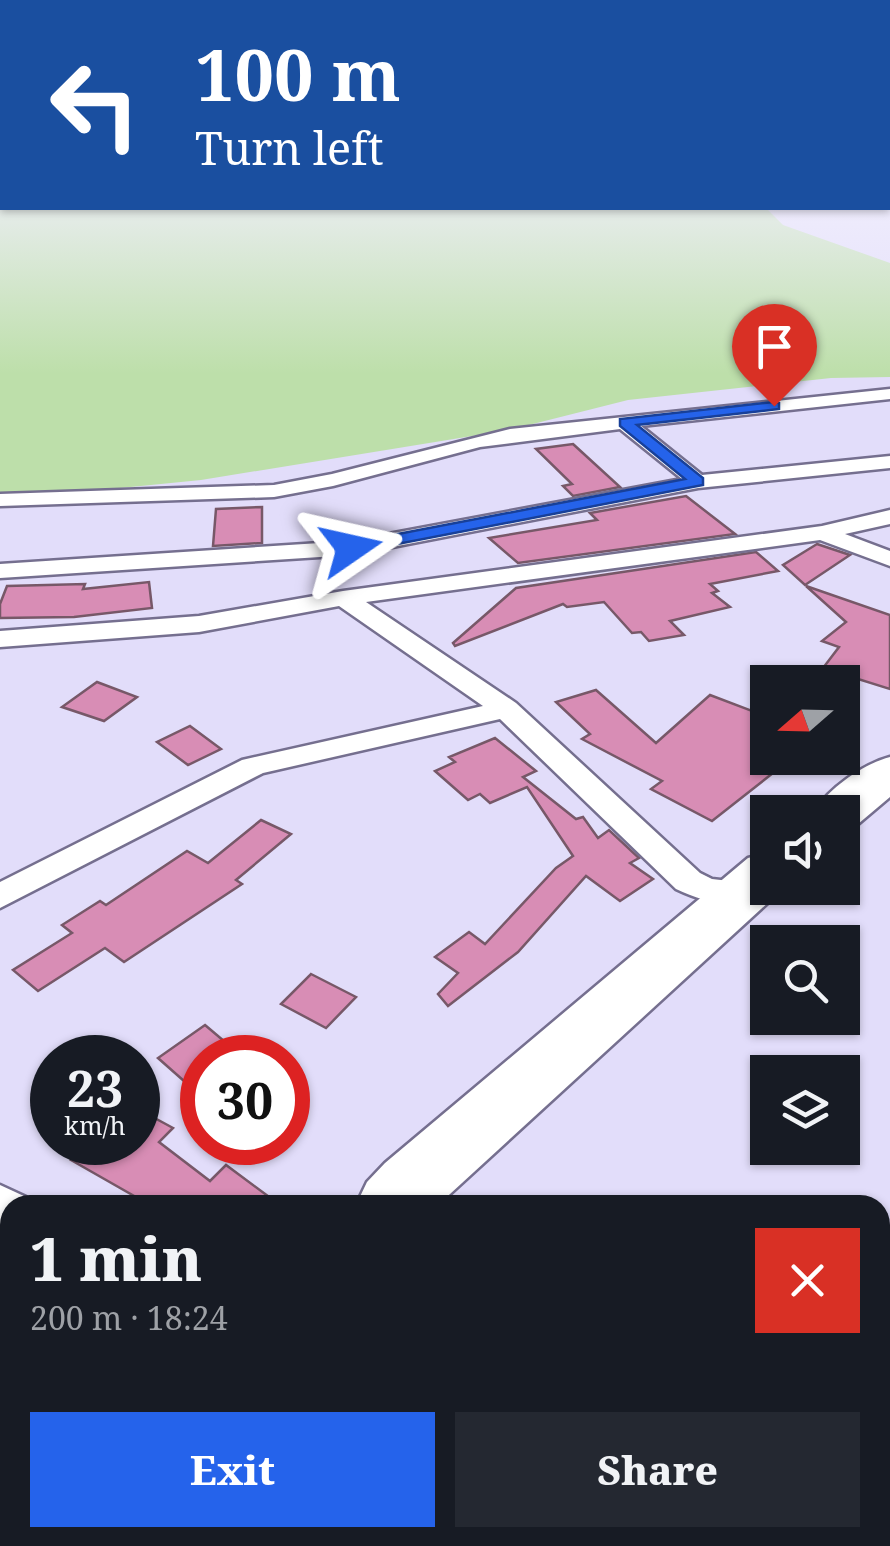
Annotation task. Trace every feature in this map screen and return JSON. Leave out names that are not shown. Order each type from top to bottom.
[{"type":"main road","points":[[860,796],[890,772]]},
{"type":"main road","points":[[402,1195],[750,886]]},
{"type":"street","points":[[0,500],[66,494],[184,498],[277,491],[458,443],[890,394]]},
{"type":"street","points":[[625,422],[698,482]]},
{"type":"street","points":[[0,570],[272,556],[351,548],[698,482],[890,462]]},
{"type":"street","points":[[0,639],[199,624],[343,598],[822,532],[890,516]]},
{"type":"street","points":[[822,532],[890,559]]},
{"type":"street","points":[[343,598],[506,710],[688,882],[707,890],[750,883]]},
{"type":"street","points":[[0,896],[253,766],[506,710]]},
{"type":"green space","points":[[0,230],[797,230],[890,263],[890,377],[831,378],[628,400],[509,430],[201,480],[0,500]]},
{"type":"building","points":[[573,444],[620,487],[573,496],[563,486],[572,484],[536,449]]},
{"type":"building","points":[[686,496],[735,534],[518,563],[489,538],[597,520],[590,513]]},
{"type":"building","points":[[262,507],[262,543],[213,546],[216,509]]},
{"type":"building","points":[[817,544],[850,555],[805,585],[783,565]]},
{"type":"building","points":[[756,552],[778,571],[710,584],[718,591],[712,593],[730,607],[670,621],[684,635],[649,641],[641,632],[632,633],[604,602],[567,607],[563,604],[455,646],[453,643],[516,588]]},
{"type":"building","points":[[149,582],[152,608],[74,617],[0,618],[7,586],[85,584],[83,589]]},
{"type":"building","points":[[806,586],[890,615],[890,689],[860,680],[860,665],[825,665],[839,647],[822,641],[846,622]]},
{"type":"building","points":[[97,682],[137,697],[104,721],[62,707]]},
{"type":"building","points":[[596,690],[656,743],[710,695],[750,710],[750,775],[770,775],[712,821],[651,789],[662,781],[582,739],[590,734],[556,702]]},
{"type":"building","points":[[190,726],[221,749],[188,765],[157,742]]},
{"type":"building","points":[[495,738],[536,771],[523,777],[576,819],[583,817],[598,838],[609,830],[639,858],[630,863],[653,879],[620,901],[586,876],[518,952],[448,1006],[438,994],[458,973],[435,957],[469,932],[485,944],[556,868],[573,856],[527,787],[490,803],[480,794],[468,800],[435,771],[455,762],[449,757]]},
{"type":"building","points":[[261,820],[291,834],[236,880],[242,884],[124,962],[105,948],[38,991],[13,970],[72,933],[62,925],[100,901],[106,905],[187,851],[208,863]]},
{"type":"building","points":[[311,974],[356,997],[326,1028],[281,1004]]},
{"type":"building","points":[[205,1025],[217,1035],[191,1035]]},
{"type":"building","points":[[180,1043],[180,1078],[160,1060]]},
{"type":"building","points":[[160,1121],[173,1128],[160,1141]]},
{"type":"building","points":[[160,1143],[180,1158],[180,1165],[189,1165],[210,1181],[226,1165],[266,1195],[132,1195],[80,1165],[160,1165]]},
{"type":"route","points":[[351,548],[698,482],[625,422],[774,406]]}]
